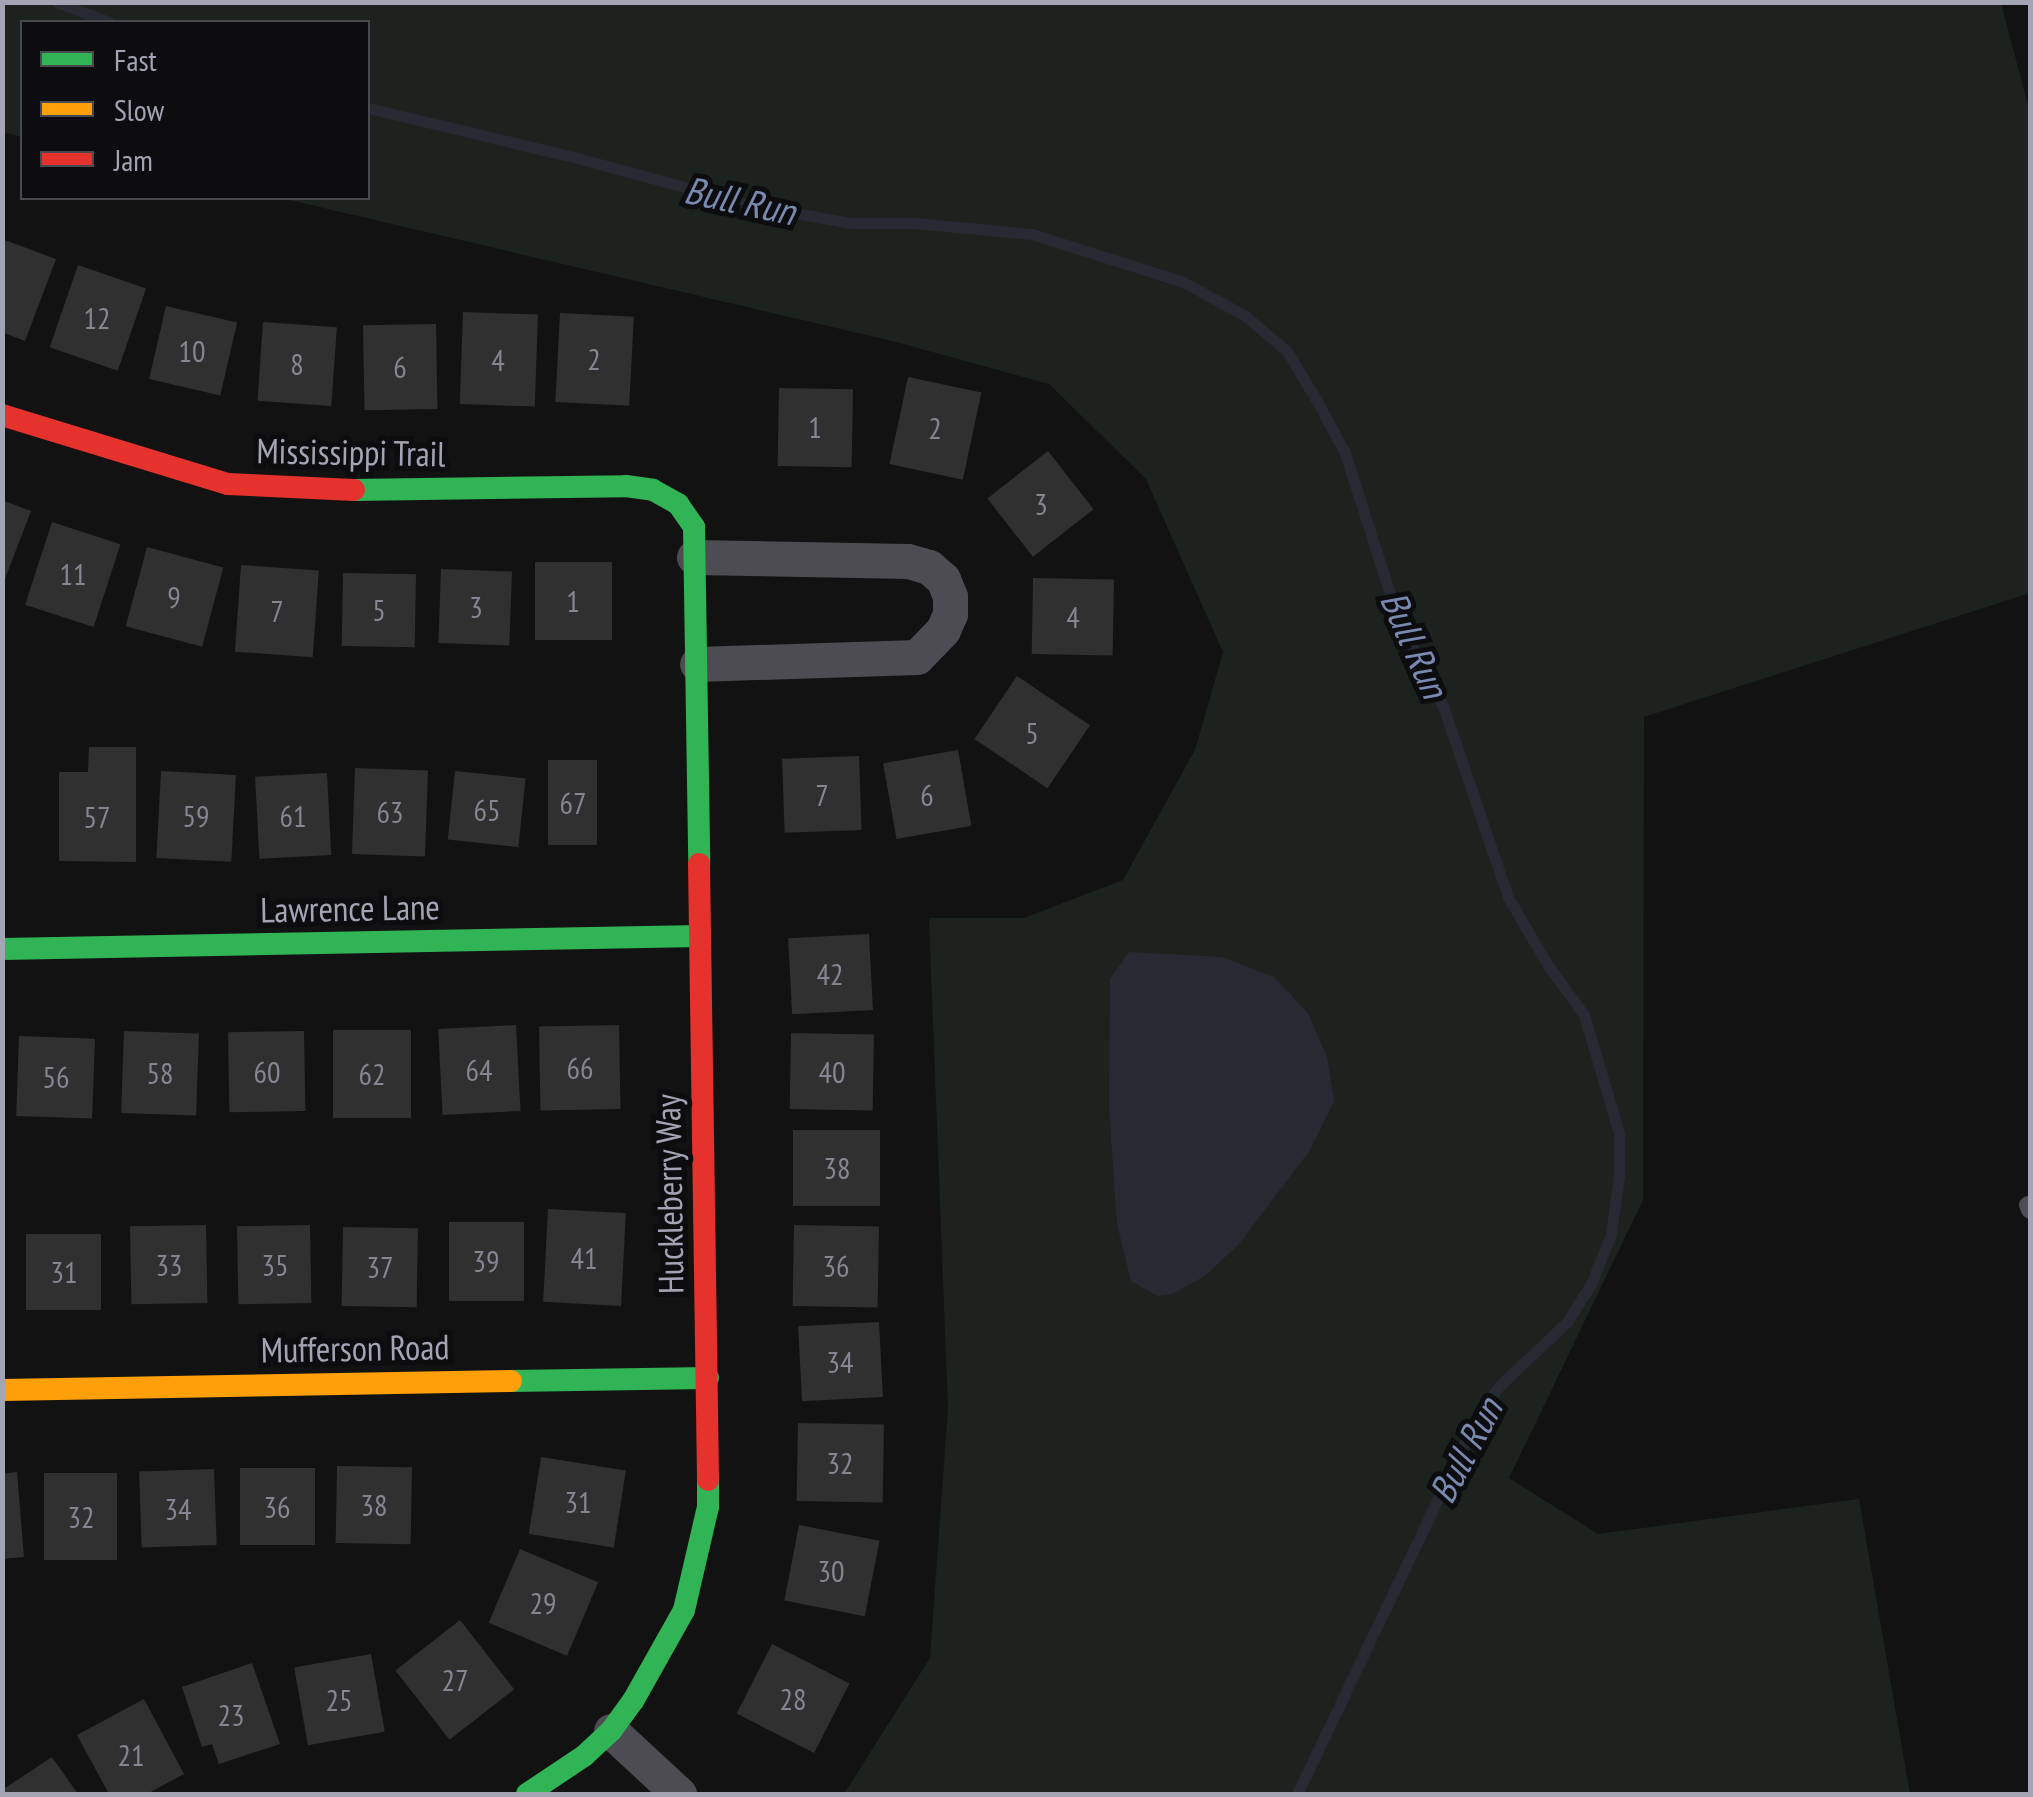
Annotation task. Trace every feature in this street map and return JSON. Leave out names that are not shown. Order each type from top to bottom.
[{"type":"street","name":"Mississippi Trail","points":[[2,415],[138,460],[228,484],[312,491],[626,486],[654,490],[678,504],[694,542]]},
{"type":"street","points":[[694,542],[908,561],[929,567],[942,578],[950,596],[950,614],[943,630],[917,657],[696,664]]},
{"type":"street","name":"Huckleberry Way","points":[[527,1794],[557,1776],[611,1731],[662,1654],[695,1577],[708,1506],[694,542]]},
{"type":"street","name":"Lawrence Lane","points":[[2,949],[700,936]]},
{"type":"street","name":"Mufferson Road","points":[[2,1390],[708,1378]]},
{"type":"street","points":[[611,1731],[679,1794]]},
{"type":"shaded area","points":[[3,3],[2001,3],[2030,113],[2030,593],[1644,717],[1643,1200],[1509,1478],[1598,1534],[1859,1499],[1910,1794],[844,1794],[930,1658],[948,1408],[929,918],[1024,918],[1123,880],[1195,750],[1223,652],[1146,479],[1049,384],[896,342],[290,200],[370,200],[370,20],[20,20],[20,136],[3,132]]},
{"type":"shaded area","points":[[1129,952],[1222,957],[1274,977],[1308,1013],[1327,1057],[1334,1101],[1310,1150],[1239,1244],[1205,1276],[1172,1294],[1158,1296],[1131,1281],[1117,1224],[1109,1107],[1110,979]]},
{"type":"building","points":[[2,239],[56,259],[25,341],[2,332]]},
{"type":"building","points":[[78,265],[146,288],[118,371],[50,347]]},
{"type":"building","points":[[166,306],[237,322],[220,395],[149,379]]},
{"type":"building","points":[[463,312],[538,315],[535,407],[460,404]]},
{"type":"building","points":[[560,313],[634,317],[629,406],[555,402]]},
{"type":"building","points":[[263,322],[337,327],[331,406],[257,401]]},
{"type":"building","points":[[436,324],[437,409],[364,410],[363,325]]},
{"type":"building","points":[[908,377],[981,393],[963,480],[889,464]]},
{"type":"building","points":[[779,388],[853,389],[852,467],[778,466]]},
{"type":"building","points":[[1048,451],[1094,509],[1033,557],[987,498]]},
{"type":"building","points":[[2,500],[31,511],[3,584],[2,584]]},
{"type":"building","points":[[52,522],[120,544],[94,627],[25,605]]},
{"type":"building","points":[[147,547],[223,567],[202,647],[126,626]]},
{"type":"building","points":[[535,562],[612,562],[612,640],[535,640]]},
{"type":"building","points":[[241,565],[319,570],[313,657],[235,652]]},
{"type":"building","points":[[441,569],[512,571],[509,645],[438,643]]},
{"type":"building","points":[[343,573],[416,574],[415,647],[342,646]]},
{"type":"building","points":[[1033,578],[1114,579],[1113,655],[1032,654]]},
{"type":"building","points":[[1017,676],[1090,725],[1047,788],[975,739]]},
{"type":"building","points":[[89,747],[136,747],[136,862],[59,861],[59,772],[88,772]]},
{"type":"building","points":[[958,750],[971,826],[897,839],[883,763]]},
{"type":"building","points":[[859,756],[862,830],[785,833],[782,759]]},
{"type":"building","points":[[548,760],[597,760],[597,845],[548,845]]},
{"type":"building","points":[[355,768],[428,771],[425,856],[352,854]]},
{"type":"building","points":[[161,771],[236,775],[231,862],[156,858]]},
{"type":"building","points":[[455,771],[526,778],[518,847],[448,840]]},
{"type":"building","points":[[327,773],[331,855],[259,859],[255,777]]},
{"type":"building","points":[[869,934],[873,1010],[792,1014],[788,938]]},
{"type":"building","points":[[516,1025],[521,1111],[443,1115],[438,1029]]},
{"type":"building","points":[[619,1025],[620,1109],[540,1110],[539,1026]]},
{"type":"building","points":[[333,1030],[411,1030],[411,1118],[333,1118]]},
{"type":"building","points":[[124,1031],[199,1034],[196,1116],[121,1113]]},
{"type":"building","points":[[304,1031],[305,1111],[229,1112],[228,1032]]},
{"type":"building","points":[[791,1033],[874,1034],[873,1110],[790,1109]]},
{"type":"building","points":[[19,1036],[95,1039],[92,1119],[16,1116]]},
{"type":"building","points":[[793,1130],[880,1130],[880,1206],[793,1206]]},
{"type":"building","points":[[548,1209],[626,1213],[621,1306],[543,1302]]},
{"type":"building","points":[[449,1222],[524,1222],[524,1301],[449,1301]]},
{"type":"building","points":[[206,1225],[207,1303],[131,1304],[130,1226]]},
{"type":"building","points":[[310,1225],[311,1303],[238,1304],[237,1226]]},
{"type":"building","points":[[794,1225],[879,1226],[878,1307],[793,1306]]},
{"type":"building","points":[[343,1227],[418,1228],[417,1307],[342,1306]]},
{"type":"building","points":[[26,1234],[101,1234],[101,1310],[26,1310]]},
{"type":"building","points":[[879,1322],[883,1397],[802,1401],[798,1326]]},
{"type":"building","points":[[798,1423],[884,1425],[883,1502],[797,1501]]},
{"type":"building","points":[[541,1457],[626,1470],[614,1547],[529,1534]]},
{"type":"building","points":[[337,1466],[412,1467],[411,1544],[336,1543]]},
{"type":"building","points":[[240,1468],[315,1468],[315,1545],[240,1545]]},
{"type":"building","points":[[214,1469],[217,1545],[142,1548],[139,1472]]},
{"type":"building","points":[[17,1472],[24,1557],[2,1559],[2,1474]]},
{"type":"building","points":[[44,1473],[117,1473],[117,1560],[44,1560]]},
{"type":"building","points":[[799,1525],[879,1541],[865,1616],[784,1601]]},
{"type":"building","points":[[520,1549],[598,1582],[567,1656],[489,1623]]},
{"type":"building","points":[[460,1620],[514,1689],[450,1740],[395,1670]]},
{"type":"building","points":[[772,1644],[850,1683],[814,1753],[737,1713]]},
{"type":"building","points":[[371,1654],[385,1732],[308,1745],[294,1668]]},
{"type":"building","points":[[252,1663],[280,1744],[219,1764],[212,1744],[202,1747],[182,1687]]},
{"type":"building","points":[[144,1699],[184,1774],[147,1794],[109,1794],[77,1735]]},
{"type":"building","points":[[52,1757],[78,1794],[2,1794],[2,1790]]},
{"type":"waterway","name":"Bull Run","points":[[57,2],[104,20]]},
{"type":"waterway","name":"Bull Run","points":[[370,108],[566,155],[751,205],[851,223],[915,223],[1032,234],[1183,282],[1244,315],[1287,351],[1318,403],[1345,453],[1399,622],[1443,706],[1508,897],[1547,964],[1584,1015],[1619,1133],[1619,1176],[1611,1234],[1591,1284],[1567,1322],[1498,1387],[1474,1423],[1297,1794]]},
{"type":"traffic: fast","points":[[354,490],[626,486],[653,490],[678,504],[694,527],[699,864]]},
{"type":"traffic: fast","points":[[2,949],[700,936]]},
{"type":"traffic: fast","points":[[511,1381],[708,1378]]},
{"type":"traffic: fast","points":[[527,1794],[584,1756],[611,1731],[633,1701],[684,1610],[708,1507],[708,1480]]},
{"type":"traffic: slow","points":[[2,1390],[511,1381]]},
{"type":"traffic: jam","points":[[2,415],[228,484],[354,490]]},
{"type":"traffic: jam","points":[[699,864],[708,1480]]}]
